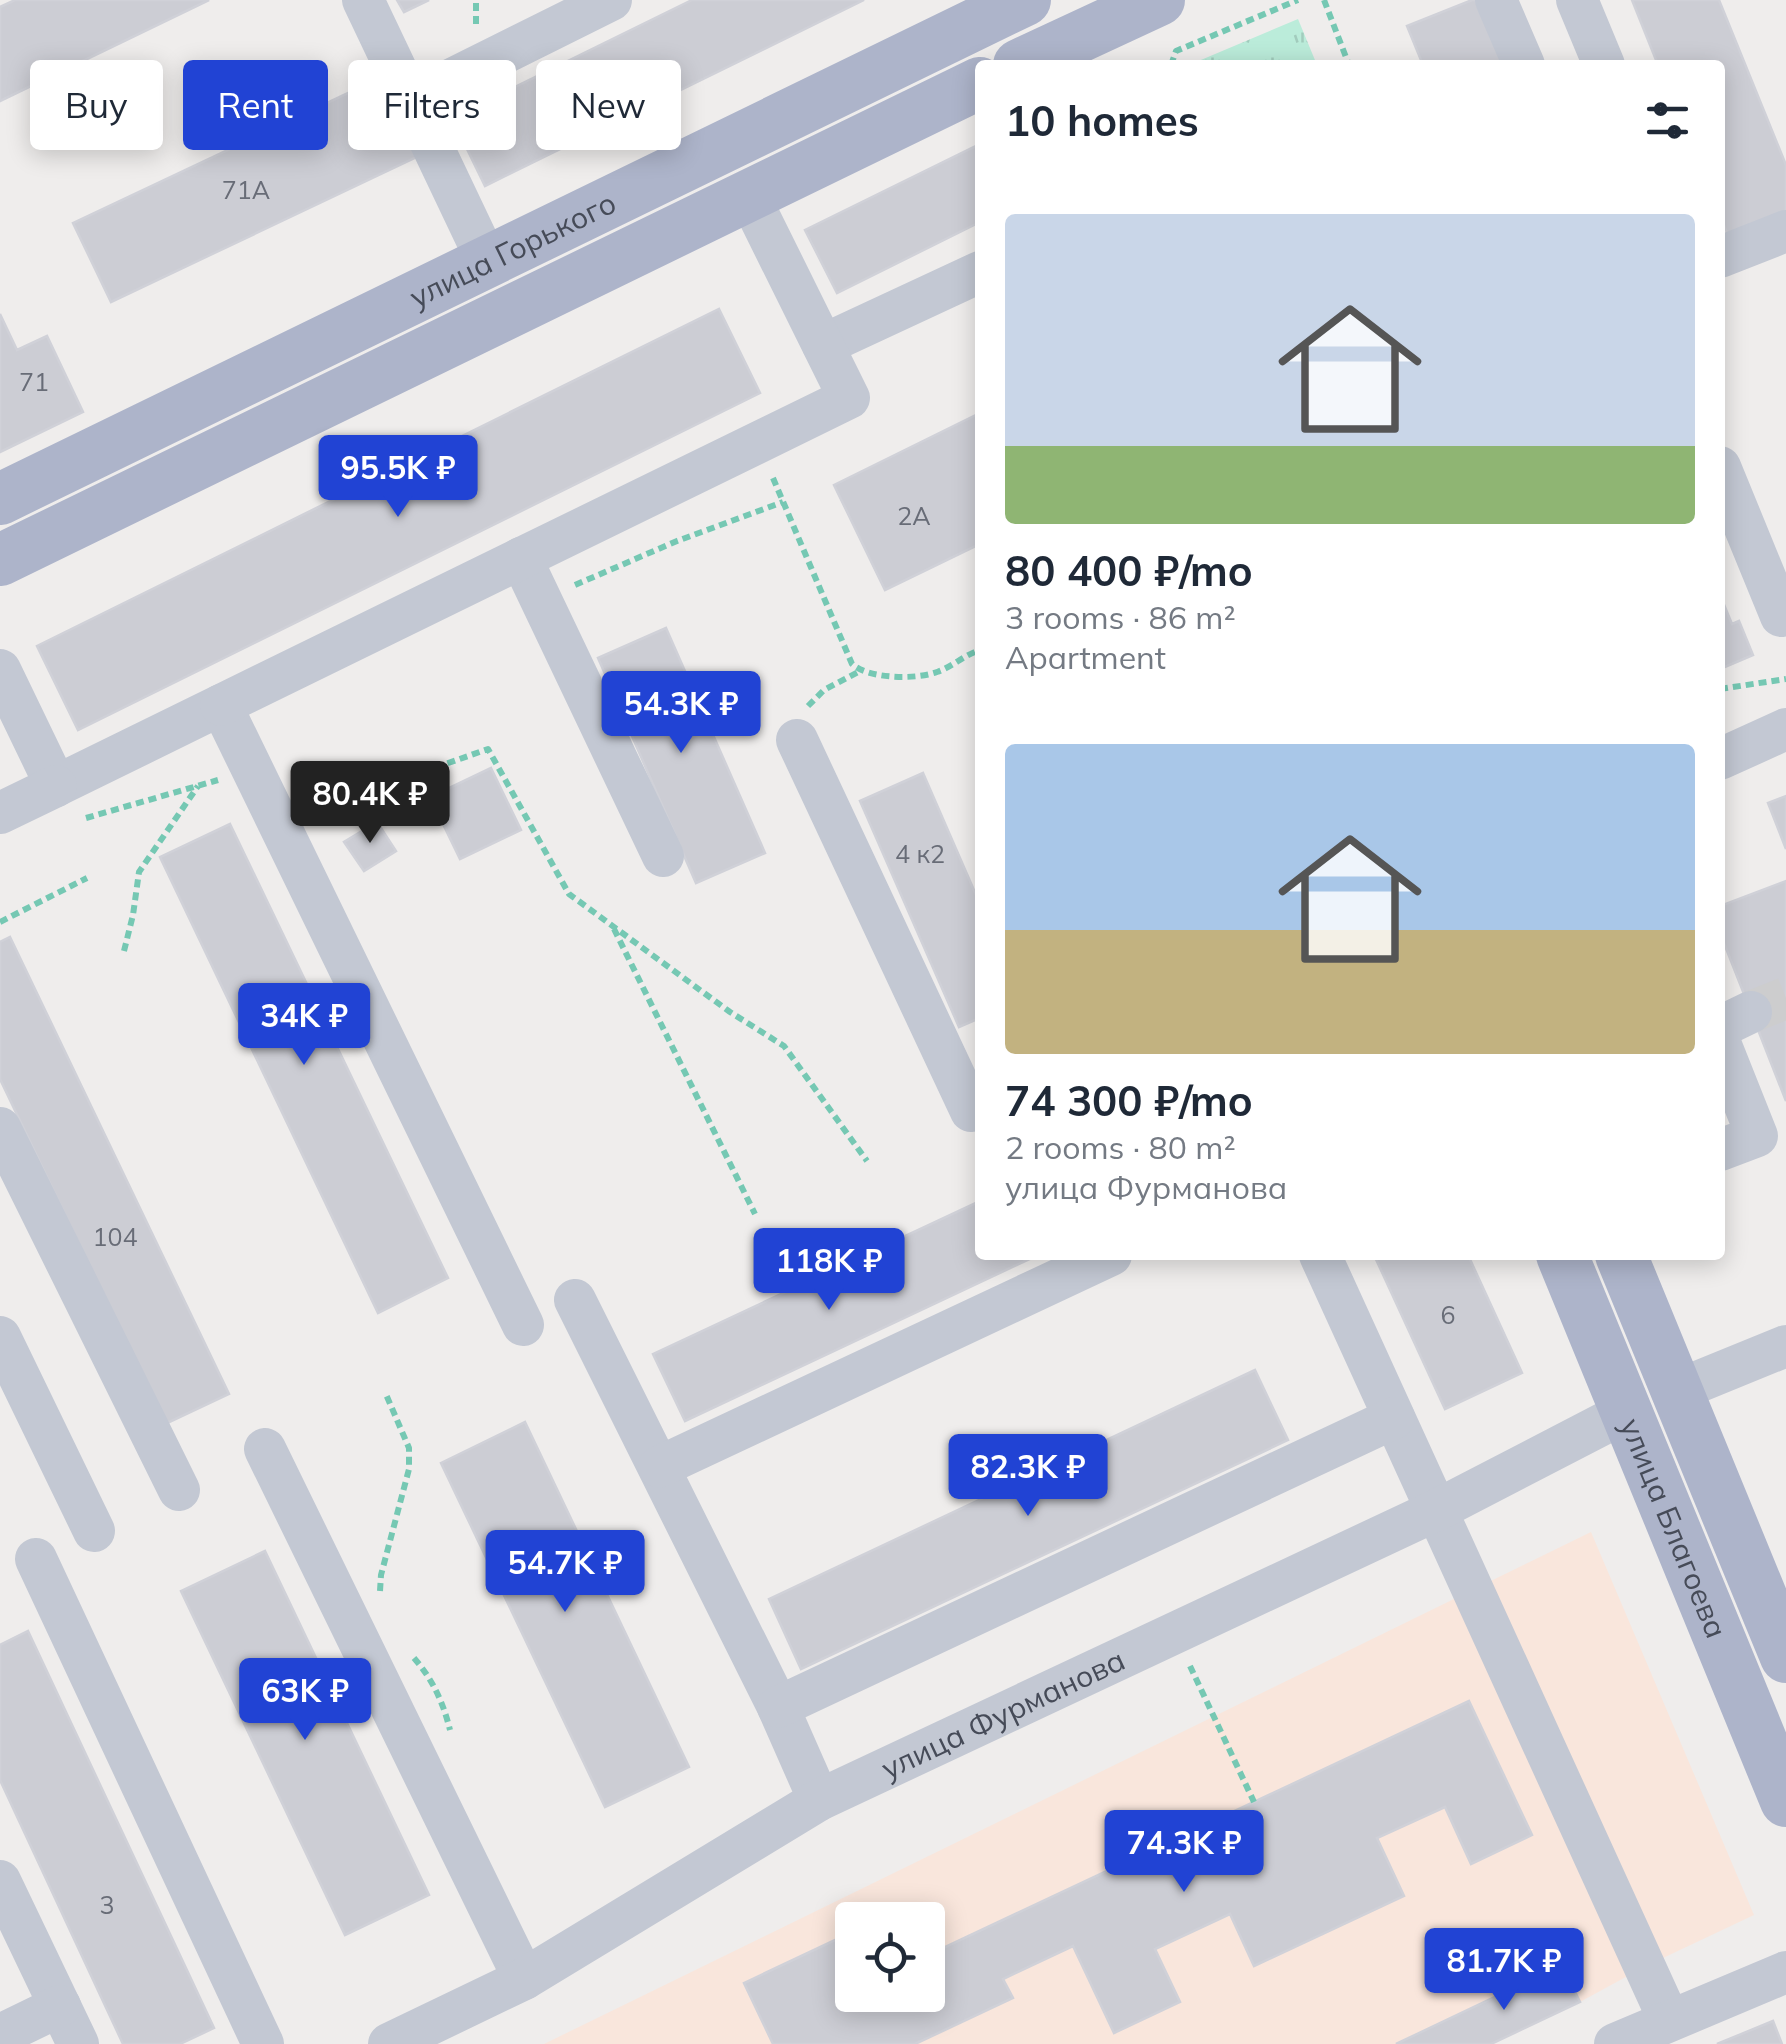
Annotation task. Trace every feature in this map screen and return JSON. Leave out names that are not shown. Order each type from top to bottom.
[{"type":"main road","name":"улица Горького","points":[[0,498],[1025,0]]},
{"type":"main road","points":[[1041,60],[1053,0]]},
{"type":"main road","points":[[1041,60],[1159,0]]},
{"type":"main road","name":"улица Горького","points":[[0,560],[975,85]]},
{"type":"main road","name":"улица Благоева","points":[[1564,1260],[1786,1800]]},
{"type":"main road","name":"улица Благоева","points":[[1624,1260],[1786,1657]]},
{"type":"main road","points":[[1608,1363],[1638,1386],[1656,1390],[1687,1411],[1682,1419],[1650,1410],[1628,1410]]},
{"type":"street","points":[[363,0],[393,60]]},
{"type":"street","points":[[490,60],[610,0]]},
{"type":"street","points":[[1496,0],[1522,60]]},
{"type":"street","points":[[1578,0],[1602,60]]},
{"type":"street","points":[[436,150],[487,261]]},
{"type":"street","points":[[0,813],[67,803],[221,705],[849,398],[749,196]]},
{"type":"street","points":[[1725,255],[1786,231]]},
{"type":"street","points":[[823,346],[975,274]]},
{"type":"street","points":[[1725,479],[1784,620]]},
{"type":"street","points":[[521,558],[663,856]]},
{"type":"street","points":[[0,670],[67,803]]},
{"type":"street","points":[[221,705],[524,1325]]},
{"type":"street","points":[[1725,757],[1786,728]]},
{"type":"street","points":[[797,740],[971,1111]]},
{"type":"street","points":[[1725,1056],[1757,1136],[1725,1148]]},
{"type":"street","points":[[0,1128],[179,1490]]},
{"type":"street","points":[[659,1467],[1100,1260]]},
{"type":"street","points":[[1322,1260],[1438,1510],[1643,2035],[1786,1972]]},
{"type":"street","points":[[576,1300],[778,1707],[820,1800]]},
{"type":"street","points":[[0,1337],[94,1532]]},
{"type":"street","points":[[1687,1411],[1786,1346]]},
{"type":"street","name":"улица Фурманова","points":[[416,2038],[524,1979],[820,1800],[1438,1510],[1628,1410]]},
{"type":"street","points":[[778,1707],[1394,1418]]},
{"type":"street","points":[[265,1449],[524,1979]]},
{"type":"street","points":[[36,1559],[263,2044]]},
{"type":"street","points":[[0,1881],[78,2044]]},
{"type":"street","points":[[0,2034],[60,2006]]},
{"type":"path","points":[[1173,60],[1176,51],[1298,0]]},
{"type":"path","points":[[1324,0],[1347,60]]},
{"type":"path","points":[[758,442],[852,664],[860,671],[902,676],[936,673],[975,653]]},
{"type":"path","points":[[540,599],[677,541],[783,502]]},
{"type":"path","points":[[797,740],[802,712],[824,690],[860,671]]},
{"type":"path","points":[[1725,688],[1786,679]]},
{"type":"path","points":[[67,803],[199,786],[253,770],[362,793],[488,749],[569,894],[730,1012],[784,1046],[867,1161]]},
{"type":"path","points":[[124,951],[138,872],[199,786]]},
{"type":"path","points":[[0,922],[87,878]]},
{"type":"path","points":[[613,926],[756,1214]]},
{"type":"path","points":[[380,1602],[381,1575],[410,1469],[409,1448],[385,1392]]},
{"type":"path","points":[[1174,1634],[1254,1802]]},
{"type":"path","points":[[408,1652],[427,1673],[444,1704],[452,1740]]},
{"type":"shaded area","points":[[1591,1532],[1754,1915],[1491,2044],[544,2044]]},
{"type":"green space","points":[[1298,19],[1315,60],[1201,60]]},
{"type":"building","points":[[15,0],[209,0],[85,60],[30,60],[30,87],[0,101],[0,7]]},
{"type":"building","points":[[397,0],[429,0],[404,12]]},
{"type":"building","points":[[692,0],[864,0],[681,90],[681,60],[570,60]]},
{"type":"building","points":[[1479,0],[1504,60],[1421,60],[1407,26]]},
{"type":"building","points":[[1632,0],[1719,0],[1786,165],[1786,219],[1731,242],[1725,228],[1725,60],[1656,60]]},
{"type":"building","points":[[536,77],[536,150],[558,150],[485,186],[468,150],[516,150],[516,87]]},
{"type":"building","points":[[348,93],[348,150],[416,150],[419,156],[111,302],[73,223],[228,150],[328,150],[328,103]]},
{"type":"building","points":[[975,146],[975,224],[837,293],[805,230]]},
{"type":"building","points":[[719,309],[760,393],[78,730],[37,646]]},
{"type":"building","points":[[0,314],[17,350],[47,336],[83,412],[0,452]]},
{"type":"building","points":[[975,415],[975,546],[885,590],[834,485]]},
{"type":"building","points":[[1725,607],[1732,624],[1739,621],[1753,655],[1725,667]]},
{"type":"building","points":[[666,628],[765,853],[696,883],[598,658]]},
{"type":"building","points":[[491,768],[521,830],[460,859],[430,797]]},
{"type":"building","points":[[923,773],[975,893],[975,1020],[959,1027],[860,801]]},
{"type":"building","points":[[1786,796],[1786,849],[1768,803]]},
{"type":"building","points":[[377,822],[396,851],[364,871],[344,842]]},
{"type":"building","points":[[230,824],[448,1278],[378,1313],[160,857]]},
{"type":"building","points":[[1786,881],[1786,1101],[1725,946],[1725,904]]},
{"type":"building","points":[[10,937],[229,1394],[165,1424],[0,1079],[0,942]]},
{"type":"building","points":[[975,1203],[975,1260],[1027,1260],[685,1421],[653,1354]]},
{"type":"building","points":[[1376,1260],[1470,1260],[1522,1373],[1445,1409]]},
{"type":"building","points":[[1255,1370],[1288,1440],[801,1669],[769,1599]]},
{"type":"building","points":[[525,1422],[689,1767],[605,1807],[441,1463]]},
{"type":"building","points":[[265,1551],[429,1895],[345,1935],[181,1591]]},
{"type":"building","points":[[28,1631],[214,2028],[180,2044],[123,2044],[0,1780],[0,1645]]},
{"type":"building","points":[[1469,1701],[1532,1835],[1471,1864],[1445,1807],[1377,1838],[1404,1896],[1254,1966],[1230,1914],[1155,1949],[1180,2002],[1114,2033],[1073,1946],[1003,1979],[1013,1998],[915,2044],[773,2044],[744,1983],[835,1940],[835,2012],[945,2012],[945,1947]]},
{"type":"building","points":[[1562,1965],[1580,2002],[1491,2044],[1396,2044]]},
{"type":"building","points":[[1773,2021],[1782,2044],[1717,2044]]},
{"type":"tunnel","points":[[1751,1012],[1786,998]]}]
